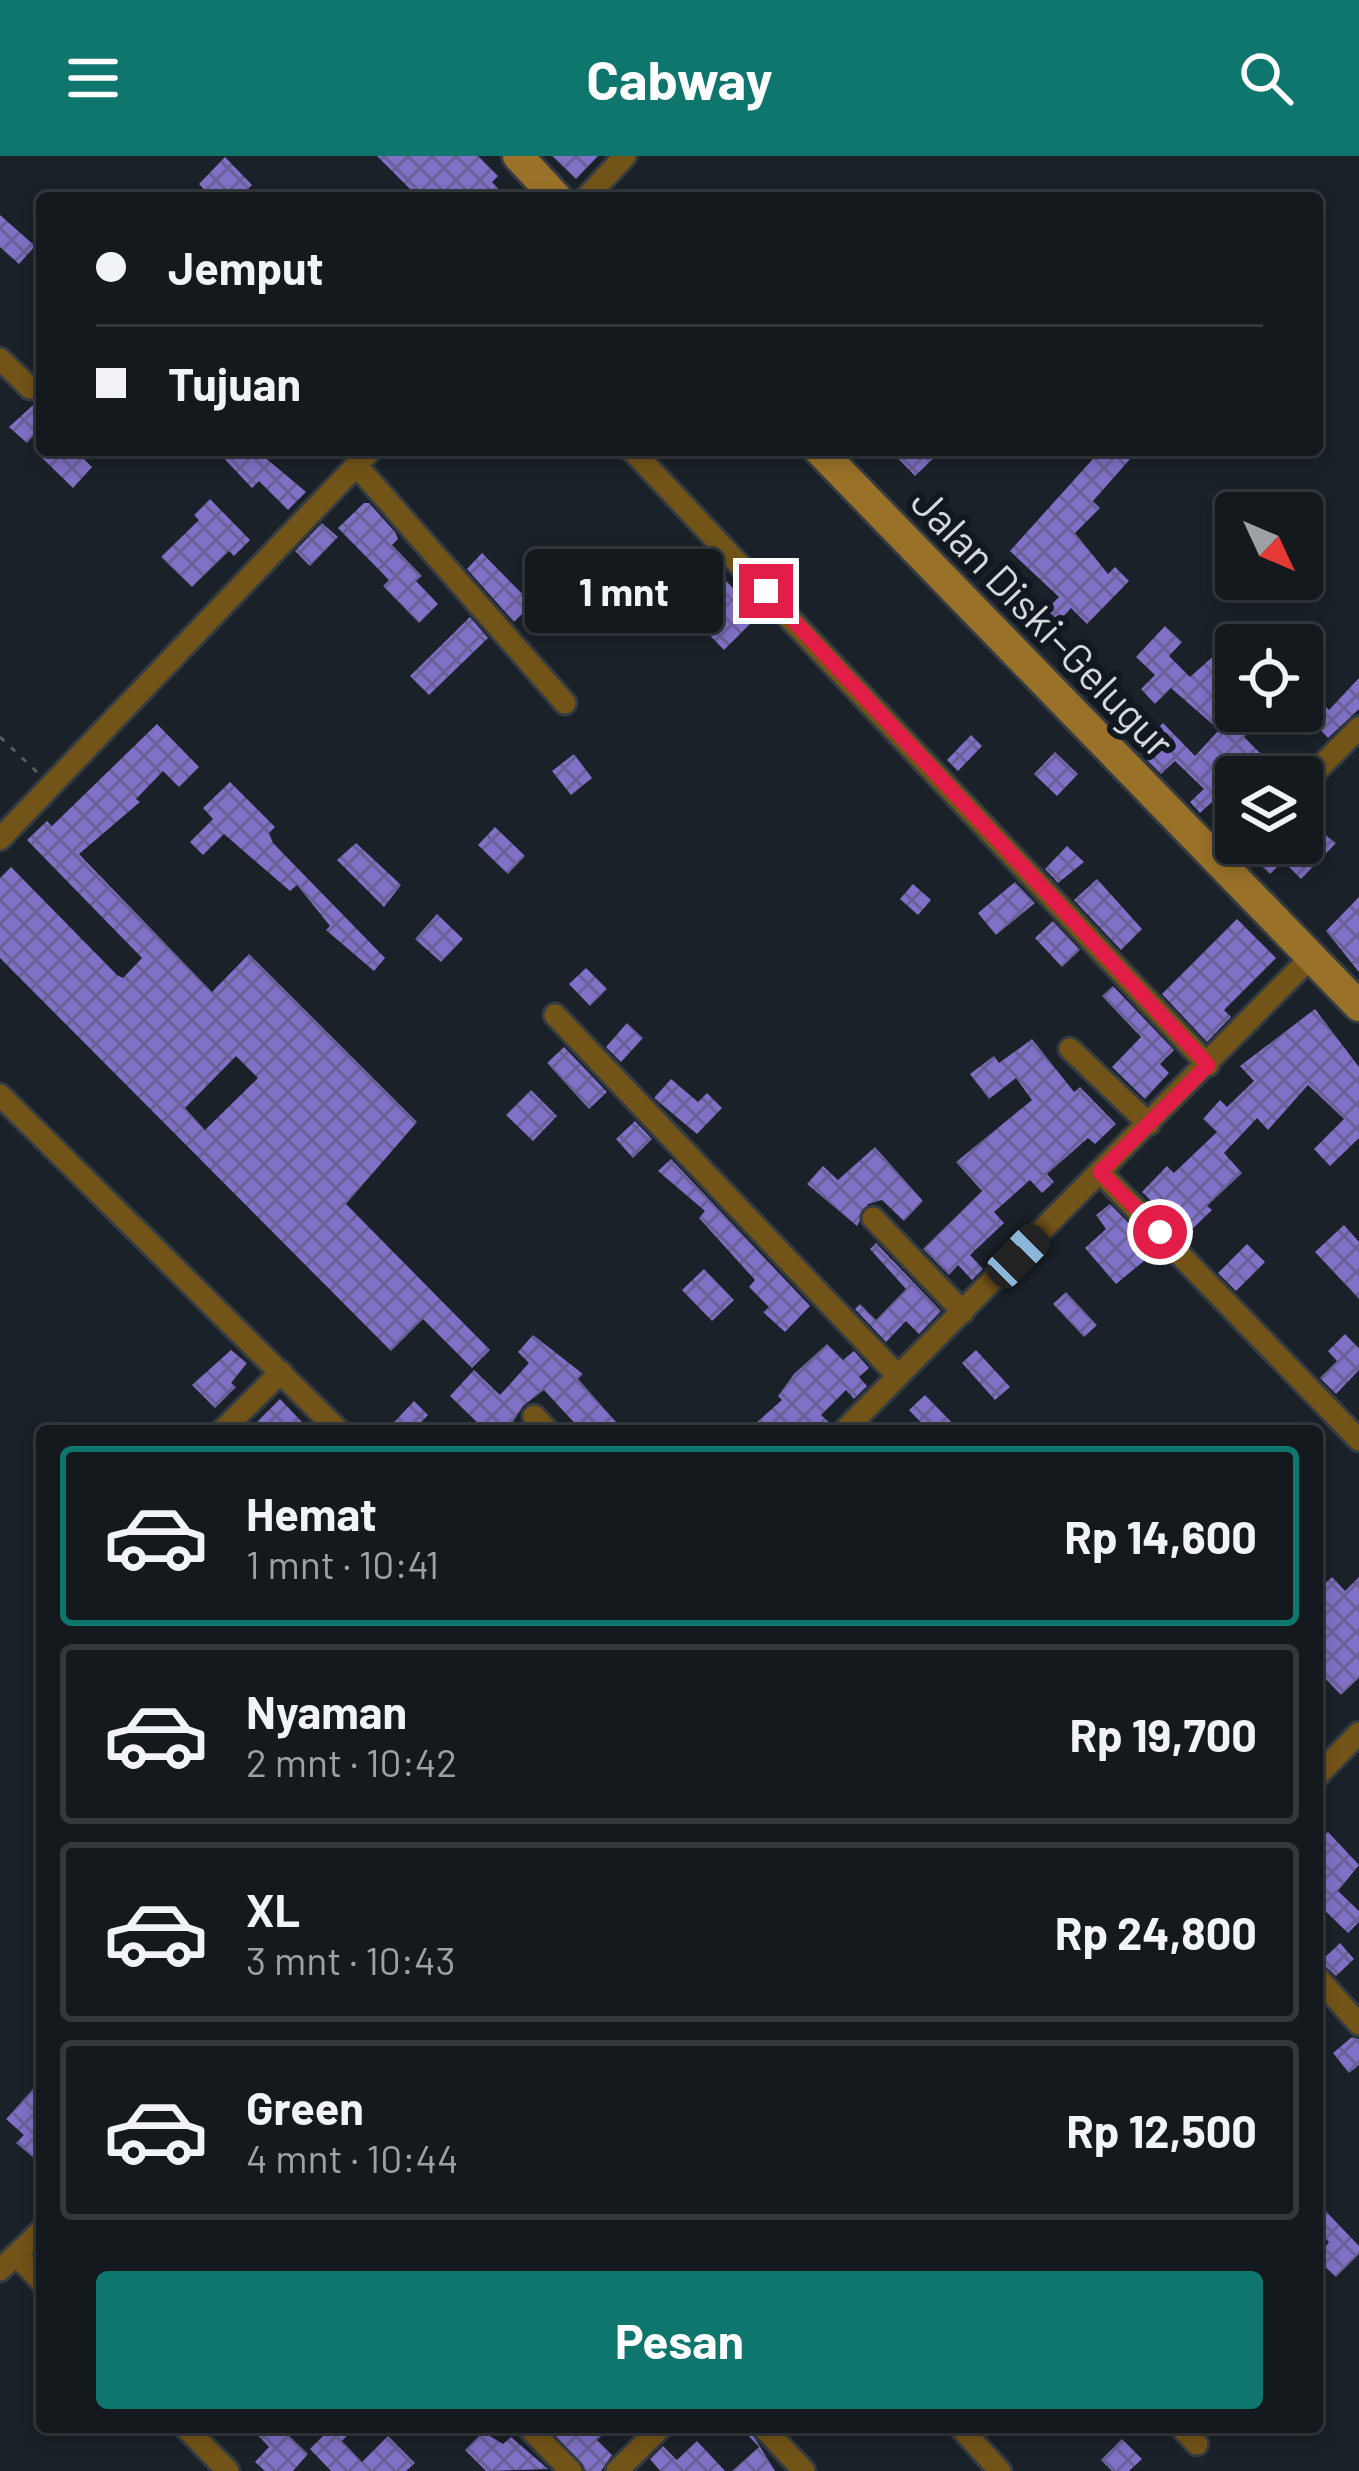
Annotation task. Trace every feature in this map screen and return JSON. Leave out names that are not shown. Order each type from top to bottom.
[{"type":"main road","points":[[518,156],[551,192]]},
{"type":"main road","name":"Jalan Diski–Gelugur","points":[[825,456],[1215,835]]},
{"type":"main road","name":"Jalan Diski–Gelugur","points":[[1242,864],[1311,957],[1359,1006]]},
{"type":"street","points":[[592,192],[625,156]]},
{"type":"street","points":[[0,359],[30,388]]},
{"type":"street","points":[[638,456],[1208,1065]]},
{"type":"street","points":[[0,839],[364,458],[565,703]]},
{"type":"street","points":[[1323,764],[1359,728]]},
{"type":"street","points":[[850,1425],[1311,957]]},
{"type":"street","points":[[555,1015],[898,1376]]},
{"type":"street","points":[[1070,1049],[1149,1124]]},
{"type":"street","points":[[0,1095],[333,1425]]},
{"type":"street","points":[[1100,1172],[1359,1440]]},
{"type":"street","points":[[874,1218],[963,1312]]},
{"type":"street","points":[[228,1425],[280,1372]]},
{"type":"street","points":[[1323,1771],[1354,1748]]},
{"type":"street","points":[[1323,1985],[1359,2024]]},
{"type":"street","points":[[36,2236],[8,2263],[36,2279]]},
{"type":"street","points":[[191,2433],[228,2471]]},
{"type":"street","points":[[534,2433],[571,2471]]},
{"type":"street","points":[[616,2471],[655,2433]]},
{"type":"street","points":[[769,2433],[804,2471]]},
{"type":"street","points":[[965,2433],[1000,2471]]},
{"type":"path","points":[[0,737],[50,786]]},
{"type":"building","points":[[377,156],[478,156],[498,176],[492,182],[501,192],[407,192],[410,189]]},
{"type":"building","points":[[552,156],[598,156],[576,179]]},
{"type":"building","points":[[225,157],[252,185],[245,192],[206,192],[199,184]]},
{"type":"building","points":[[0,215],[35,246],[19,264],[0,247]]},
{"type":"building","points":[[36,402],[36,433],[27,443],[9,427]]},
{"type":"building","points":[[40,456],[83,456],[92,467],[73,488]]},
{"type":"building","points":[[222,456],[263,456],[306,492],[288,510],[259,481],[252,488]]},
{"type":"building","points":[[896,456],[936,456],[915,476]]},
{"type":"building","points":[[1096,456],[1133,456],[1093,501],[1100,508],[1075,533],[1108,574],[1115,567],[1129,581],[1087,624],[1071,608],[1058,622],[1046,610],[1059,597],[1010,551]]},
{"type":"building","points":[[210,499],[250,540],[234,556],[229,551],[192,587],[161,557],[199,520],[194,515]]},
{"type":"building","points":[[364,503],[395,532],[398,539],[392,545],[422,576],[416,581],[438,604],[419,623],[383,586],[389,580],[338,528]]},
{"type":"building","points":[[322,523],[338,537],[310,566],[295,551]]},
{"type":"building","points":[[482,553],[532,604],[514,622],[467,569]]},
{"type":"building","points":[[704,558],[759,615],[724,650],[699,624],[705,618],[674,585]]},
{"type":"building","points":[[470,617],[488,638],[429,695],[410,676]]},
{"type":"building","points":[[1165,626],[1182,642],[1169,656],[1190,677],[1215,655],[1215,726],[1171,688],[1155,704],[1141,689],[1155,675],[1136,657]]},
{"type":"building","points":[[1359,678],[1359,709],[1328,738],[1322,732],[1323,704],[1329,710]]},
{"type":"building","points":[[1163,723],[1195,756],[1217,732],[1249,732],[1244,737],[1263,756],[1215,756],[1215,799],[1200,813],[1190,802],[1204,789],[1175,761],[1161,774],[1136,749]]},
{"type":"building","points":[[157,724],[199,767],[179,787],[163,771],[136,799],[140,802],[79,854],[212,992],[249,954],[417,1122],[346,1204],[490,1350],[472,1368],[423,1319],[391,1351],[0,958],[0,878],[11,867],[117,975],[123,978],[142,958],[27,840],[47,821],[52,826]],"holes":[[[236,1056],[258,1078],[205,1130],[185,1108]]]},
{"type":"building","points":[[971,735],[982,746],[958,771],[947,760]]},
{"type":"building","points":[[1055,752],[1078,774],[1057,796],[1034,774]]},
{"type":"building","points":[[574,754],[592,778],[571,795],[552,771]]},
{"type":"building","points":[[230,782],[275,827],[269,833],[273,843],[385,958],[374,971],[326,930],[330,926],[297,885],[290,891],[224,834],[203,855],[190,842],[213,819],[203,808]]},
{"type":"building","points":[[495,827],[525,856],[508,874],[478,845]]},
{"type":"building","points":[[1323,833],[1336,843],[1323,856]]},
{"type":"building","points":[[356,843],[401,885],[384,907],[337,860]]},
{"type":"building","points":[[1067,846],[1084,862],[1058,883],[1045,869]]},
{"type":"building","points":[[1259,864],[1280,864],[1270,874]]},
{"type":"building","points":[[1286,864],[1316,864],[1301,879]]},
{"type":"building","points":[[1097,879],[1142,929],[1121,950],[1074,900]]},
{"type":"building","points":[[1015,882],[1035,903],[996,935],[978,913]]},
{"type":"building","points":[[913,884],[931,900],[918,915],[900,899]]},
{"type":"building","points":[[1359,897],[1359,972],[1326,931]]},
{"type":"building","points":[[437,914],[463,939],[441,962],[415,939]]},
{"type":"building","points":[[1237,919],[1276,958],[1224,1010],[1231,1017],[1207,1042],[1162,994]]},
{"type":"building","points":[[1053,921],[1080,950],[1062,967],[1035,938]]},
{"type":"building","points":[[586,968],[607,989],[590,1006],[569,984]]},
{"type":"building","points":[[1113,986],[1174,1050],[1160,1064],[1169,1073],[1145,1099],[1112,1067],[1141,1037],[1102,996]]},
{"type":"building","points":[[1315,1009],[1359,1067],[1359,1138],[1330,1166],[1314,1149],[1344,1119],[1308,1085],[1268,1130],[1257,1118],[1224,1153],[1242,1173],[1207,1206],[1212,1210],[1186,1235],[1142,1192],[1167,1166],[1174,1173],[1217,1132],[1203,1119],[1220,1100],[1227,1107],[1254,1081],[1240,1066]]},
{"type":"building","points":[[627,1023],[643,1038],[621,1062],[606,1047]]},
{"type":"building","points":[[1032,1039],[1074,1092],[1080,1087],[1116,1124],[1095,1144],[1088,1138],[1047,1174],[1054,1182],[1042,1193],[1030,1180],[994,1212],[1004,1223],[970,1255],[983,1269],[972,1280],[958,1265],[949,1275],[923,1249],[982,1191],[956,1162],[1032,1100],[1016,1078],[989,1099],[970,1074],[994,1056],[999,1063]]},
{"type":"building","points":[[564,1047],[607,1092],[589,1109],[547,1063]]},
{"type":"building","points":[[671,1079],[698,1102],[707,1093],[722,1108],[697,1134],[654,1098]]},
{"type":"building","points":[[531,1090],[557,1116],[533,1141],[506,1115]]},
{"type":"building","points":[[635,1121],[652,1139],[633,1158],[616,1139]]},
{"type":"building","points":[[875,1147],[923,1201],[904,1221],[882,1200],[868,1204],[857,1226],[807,1184],[823,1166],[838,1180]]},
{"type":"building","points":[[671,1159],[810,1306],[785,1332],[763,1312],[769,1307],[749,1287],[755,1280],[699,1218],[705,1211],[658,1171]]},
{"type":"building","points":[[1110,1204],[1156,1251],[1116,1284],[1085,1248],[1106,1229],[1096,1215]]},
{"type":"building","points":[[1344,1225],[1359,1242],[1359,1299],[1315,1252]]},
{"type":"building","points":[[876,1243],[941,1311],[919,1334],[906,1321],[886,1342],[855,1309],[860,1304],[876,1320],[906,1289],[870,1249]]},
{"type":"building","points":[[1247,1244],[1265,1262],[1236,1291],[1218,1273]]},
{"type":"building","points":[[704,1269],[734,1300],[712,1321],[682,1290]]},
{"type":"building","points":[[1066,1292],[1097,1325],[1084,1337],[1053,1304]]},
{"type":"building","points":[[1345,1334],[1359,1348],[1359,1370],[1336,1394],[1320,1378],[1337,1361],[1328,1351]]},
{"type":"building","points":[[533,1335],[583,1374],[578,1379],[619,1425],[576,1425],[544,1390],[523,1406],[511,1425],[480,1425],[450,1396],[474,1370],[500,1395],[529,1363],[518,1352]]},
{"type":"building","points":[[827,1344],[843,1360],[854,1351],[869,1368],[859,1377],[867,1386],[854,1399],[846,1390],[821,1415],[831,1425],[754,1425],[782,1400],[778,1396]]},
{"type":"building","points":[[231,1350],[247,1363],[231,1383],[236,1387],[215,1408],[192,1385]]},
{"type":"building","points":[[976,1350],[1010,1387],[995,1400],[962,1363]]},
{"type":"building","points":[[925,1395],[954,1425],[923,1425],[909,1410]]},
{"type":"building","points":[[280,1399],[302,1422],[299,1425],[254,1425]]},
{"type":"building","points":[[414,1401],[428,1415],[419,1425],[392,1425]]},
{"type":"building","points":[[1332,1577],[1345,1591],[1359,1577],[1359,1678],[1341,1695],[1323,1676],[1323,1585]]},
{"type":"building","points":[[1328,1832],[1359,1865],[1338,1891],[1359,1911],[1359,1922],[1348,1933],[1323,1909],[1323,1837]]},
{"type":"building","points":[[1340,1943],[1354,1959],[1336,1976],[1323,1959]]},
{"type":"building","points":[[1352,2037],[1359,2039],[1359,2065],[1349,2073],[1333,2053]]},
{"type":"building","points":[[33,2089],[36,2092],[36,2160],[16,2143],[24,2135],[6,2119]]},
{"type":"building","points":[[1323,2208],[1359,2246],[1359,2254],[1336,2277],[1323,2265],[1323,2250],[1329,2242],[1323,2236]]},
{"type":"building","points":[[256,2433],[286,2433],[308,2454],[293,2471],[265,2471],[255,2462],[269,2447]]},
{"type":"building","points":[[326,2433],[349,2433],[342,2441],[362,2462],[388,2436],[415,2463],[406,2471],[331,2471],[310,2449]]},
{"type":"building","points":[[482,2433],[503,2444],[511,2437],[548,2469],[486,2471],[465,2450]]},
{"type":"building","points":[[553,2433],[605,2433],[597,2440],[612,2455],[601,2471],[586,2471]]},
{"type":"building","points":[[746,2433],[752,2433],[775,2471],[732,2471],[759,2447]]},
{"type":"building","points":[[1122,2439],[1142,2459],[1129,2471],[1112,2471],[1101,2460]]},
{"type":"building","points":[[697,2441],[725,2471],[660,2471],[650,2459],[663,2446],[677,2460]]},
{"type":"route","points":[[766,591],[1208,1065],[1100,1172],[1160,1232]]}]
